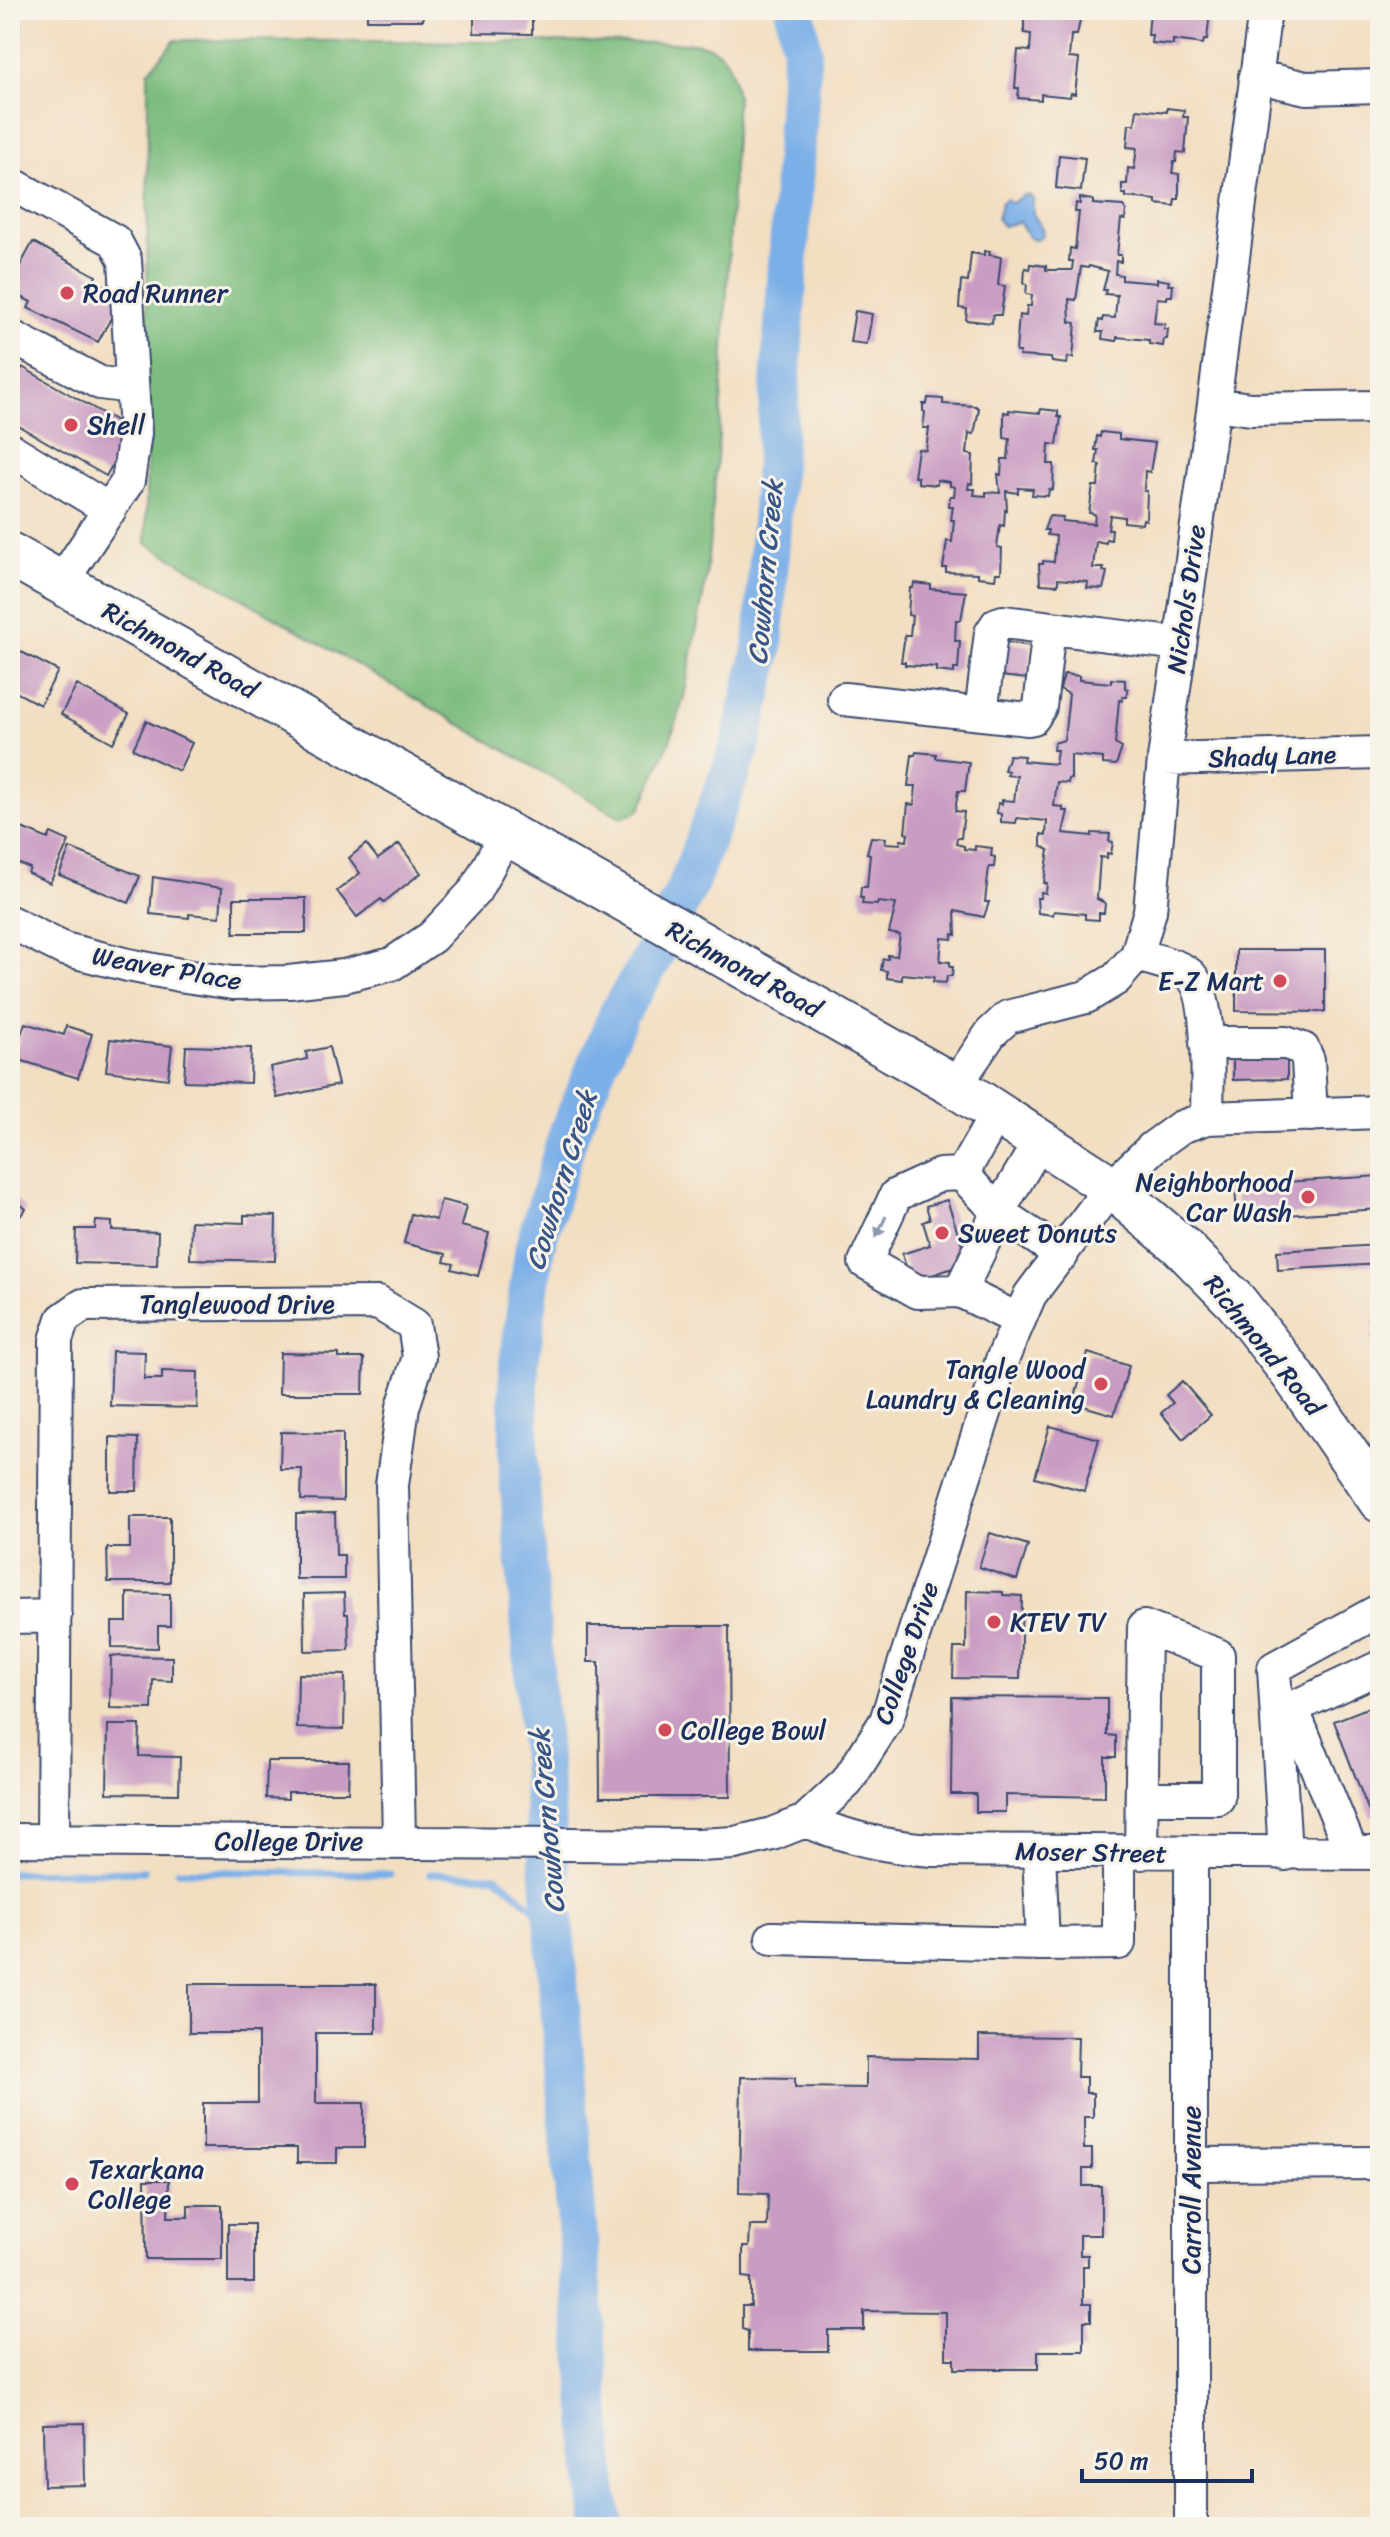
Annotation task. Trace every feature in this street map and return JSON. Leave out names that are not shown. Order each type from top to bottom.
[{"type":"main road","name":"Richmond Road","points":[[10,554],[955,1086],[1111,1187],[1181,1246],[1237,1303],[1378,1494]]},
{"type":"street","name":"Nichols Drive","points":[[955,1086],[991,1033],[1008,1017],[1086,997],[1116,979],[1137,955],[1150,911],[1164,759],[1265,10]]},
{"type":"street","points":[[1255,76],[1306,88],[1380,86]]},
{"type":"street","points":[[10,183],[115,241],[125,260],[135,433],[128,481],[61,583]]},
{"type":"street","points":[[10,336],[100,383],[132,387]]},
{"type":"street","points":[[1214,404],[1251,409],[1380,407]]},
{"type":"street","points":[[10,449],[110,510]]},
{"type":"street","points":[[981,714],[994,627],[1003,622],[1180,644]]},
{"type":"street","points":[[844,699],[1028,719],[1037,713],[1049,628]]},
{"type":"street","name":"Shady Lane","points":[[1164,759],[1380,753]]},
{"type":"street","name":"Weaver Place","points":[[10,922],[64,949],[185,976],[233,983],[289,982],[344,976],[392,964],[432,937],[475,891],[506,834]]},
{"type":"street","points":[[1137,955],[1186,971],[1201,990],[1206,1043],[1207,1118]]},
{"type":"street","points":[[1206,1043],[1286,1043],[1303,1049],[1308,1060],[1311,1115]]},
{"type":"street","name":"College Drive","points":[[10,1840],[595,1845],[735,1843],[772,1834],[805,1821],[847,1782],[886,1721],[1002,1360],[1030,1295],[1111,1187],[1152,1148],[1181,1127],[1207,1118],[1380,1112]]},
{"type":"street","points":[[962,1174],[997,1113]]},
{"type":"street","points":[[960,1291],[998,1212],[1040,1141]]},
{"type":"street","points":[[1019,1320],[960,1291],[918,1292],[865,1262],[896,1195],[940,1175],[962,1174],[998,1212],[1062,1255]]},
{"type":"street","name":"Tanglewood Drive","points":[[53,1841],[56,1340],[63,1319],[83,1305],[378,1303],[414,1325],[419,1357],[403,1407],[392,1485],[399,1841]]},
{"type":"street","points":[[1285,1854],[1285,1712],[1274,1668],[1380,1610]]},
{"type":"street","points":[[10,1617],[55,1616]]},
{"type":"street","points":[[772,1938],[1119,1943],[1130,1852],[1142,1798],[1144,1627],[1218,1655],[1218,1798],[1142,1798]]},
{"type":"street","points":[[1285,1712],[1380,1667]]},
{"type":"street","points":[[1285,1712],[1366,1853]]},
{"type":"street","name":"Moser Street","points":[[805,1821],[866,1842],[895,1848],[1366,1853]]},
{"type":"street","points":[[1039,1851],[1043,1944]]},
{"type":"street","name":"Carroll Avenue","points":[[1191,1853],[1191,2527]]},
{"type":"street","points":[[1191,2164],[1380,2163]]},
{"type":"green space","points":[[175,40],[694,43],[715,49],[726,60],[737,97],[720,425],[706,580],[684,697],[670,741],[640,810],[622,818],[146,543],[148,72]]},
{"type":"water","points":[[1023,195],[1033,199],[1033,214],[1042,228],[1043,234],[1036,240],[1029,238],[1019,222],[1003,226],[997,219],[1001,203],[1006,199],[1012,203]]},
{"type":"building","points":[[10,10],[20,10],[19,42],[10,42]]},
{"type":"building","points":[[367,10],[423,10],[423,20],[367,20]]},
{"type":"building","points":[[474,10],[532,10],[532,34],[474,33]]},
{"type":"building","points":[[1024,10],[1082,11],[1077,35],[1071,35],[1069,58],[1079,59],[1075,94],[1071,93],[1070,97],[1041,94],[1041,100],[1018,98],[1019,88],[1015,88],[1018,50],[1030,51],[1031,34],[1024,33]]},
{"type":"building","points":[[1150,10],[1210,10],[1207,40],[1203,44],[1173,40],[1173,45],[1151,43],[1152,35],[1148,35]]},
{"type":"building","points":[[1167,108],[1184,110],[1183,117],[1188,117],[1185,153],[1177,152],[1172,173],[1179,174],[1179,199],[1175,199],[1174,206],[1122,194],[1122,184],[1127,184],[1128,168],[1134,169],[1137,148],[1127,147],[1129,124],[1135,124],[1137,109],[1167,112]]},
{"type":"building","points":[[1059,155],[1085,158],[1081,191],[1056,188]]},
{"type":"building","points":[[1080,198],[1093,200],[1093,204],[1123,206],[1126,210],[1125,220],[1121,219],[1117,255],[1121,255],[1121,262],[1116,261],[1115,274],[1122,275],[1122,280],[1157,283],[1157,279],[1173,285],[1172,296],[1157,298],[1154,323],[1165,324],[1164,329],[1168,329],[1163,346],[1149,344],[1149,340],[1102,339],[1103,332],[1097,332],[1099,320],[1102,321],[1103,317],[1115,318],[1117,295],[1105,294],[1106,290],[1103,290],[1108,271],[1089,266],[1081,267],[1076,300],[1069,299],[1070,322],[1076,323],[1073,358],[1068,357],[1067,364],[1052,362],[1051,358],[1019,356],[1020,352],[1016,352],[1019,315],[1026,316],[1027,306],[1031,306],[1032,295],[1026,294],[1027,284],[1024,283],[1025,268],[1030,269],[1030,264],[1046,266],[1046,270],[1072,270],[1070,248],[1075,249],[1079,212],[1075,212]]},
{"type":"building","name":"Road Runner","points":[[33,242],[96,276],[94,280],[123,296],[98,342],[28,308],[31,302],[10,291],[19,273],[12,269],[16,261],[21,264]]},
{"type":"building","points":[[984,251],[1001,257],[998,285],[1005,286],[1001,315],[993,315],[992,323],[966,320],[967,309],[959,308],[961,281],[968,282],[971,253],[984,255]]},
{"type":"building","points":[[855,311],[872,314],[867,344],[850,342]]},
{"type":"building","name":"Shell","points":[[22,367],[132,430],[106,476],[10,421],[10,388]]},
{"type":"building","points":[[928,398],[943,399],[943,404],[976,406],[979,409],[974,434],[969,433],[967,454],[973,455],[972,484],[969,483],[968,489],[975,489],[974,495],[1000,493],[998,474],[1001,475],[1002,459],[1008,459],[1010,439],[1004,438],[1004,412],[1040,413],[1041,409],[1058,411],[1058,417],[1061,417],[1057,445],[1049,444],[1048,464],[1054,464],[1053,490],[1049,489],[1048,496],[1032,495],[1033,489],[1018,488],[1018,493],[1006,491],[1007,511],[1004,526],[1000,525],[997,547],[1002,548],[1001,573],[996,573],[995,579],[978,577],[978,573],[946,572],[943,568],[947,541],[952,542],[953,506],[949,506],[955,487],[950,486],[950,482],[937,480],[937,485],[918,483],[918,477],[914,477],[918,449],[926,450],[929,428],[923,428],[923,404],[927,404]]},
{"type":"building","points":[[1101,432],[1119,434],[1119,439],[1155,443],[1150,472],[1145,471],[1146,520],[1143,519],[1142,524],[1124,522],[1124,517],[1110,515],[1108,529],[1112,529],[1111,540],[1106,539],[1106,543],[1096,541],[1093,568],[1104,568],[1103,571],[1107,572],[1103,589],[1087,588],[1088,582],[1058,579],[1058,585],[1040,584],[1039,564],[1043,561],[1054,562],[1056,536],[1047,535],[1048,530],[1044,530],[1049,516],[1063,517],[1062,521],[1094,524],[1095,514],[1089,513],[1093,486],[1098,486],[1100,465],[1096,464],[1098,450],[1095,450],[1097,436],[1100,437]]},
{"type":"building","points":[[914,583],[931,585],[931,589],[966,592],[961,620],[956,620],[955,641],[960,641],[958,669],[954,669],[954,673],[901,662],[905,635],[910,635],[910,588]]},
{"type":"building","points":[[1006,642],[1031,646],[1027,679],[1001,676]]},
{"type":"building","points":[[10,646],[58,671],[40,705],[10,689]]},
{"type":"building","points":[[1064,674],[1079,676],[1079,680],[1111,683],[1111,679],[1125,680],[1125,688],[1128,689],[1127,697],[1119,700],[1115,744],[1122,748],[1116,765],[1103,764],[1103,758],[1071,755],[1071,779],[1068,783],[1057,782],[1054,806],[1068,811],[1063,833],[1110,834],[1109,841],[1113,842],[1111,854],[1107,853],[1107,858],[1100,857],[1097,899],[1105,903],[1099,920],[1085,919],[1085,914],[1038,913],[1037,898],[1040,898],[1041,892],[1046,893],[1047,883],[1044,883],[1049,850],[1041,846],[1041,834],[1046,835],[1047,821],[1017,818],[1016,823],[1001,822],[1001,814],[997,813],[998,803],[1002,804],[1002,800],[1014,801],[1017,776],[1007,775],[1008,771],[1004,770],[1009,755],[1024,756],[1023,761],[1055,764],[1057,750],[1053,750],[1054,743],[1064,740],[1069,694],[1060,689]]},
{"type":"building","points":[[77,685],[129,714],[113,743],[61,714]]},
{"type":"building","points":[[146,721],[192,743],[179,771],[133,749]]},
{"type":"building","points":[[916,752],[969,762],[965,791],[958,791],[955,811],[964,812],[961,838],[957,838],[956,844],[964,846],[964,849],[975,850],[975,846],[992,848],[991,856],[995,857],[994,867],[989,867],[985,902],[989,902],[984,917],[955,911],[956,935],[953,934],[952,939],[942,938],[940,961],[950,962],[950,967],[953,967],[952,976],[947,976],[946,983],[933,982],[934,977],[902,974],[902,980],[887,978],[887,971],[881,970],[883,959],[888,959],[888,955],[897,956],[900,935],[889,933],[896,904],[862,904],[863,898],[860,898],[861,887],[867,887],[870,854],[867,853],[871,837],[886,838],[885,843],[907,841],[908,804],[914,805],[916,786],[908,786],[912,755]]},
{"type":"building","points":[[10,823],[48,839],[51,833],[69,841],[50,883],[28,873],[30,868],[10,860]]},
{"type":"building","points":[[366,844],[378,859],[399,844],[421,873],[384,902],[381,899],[357,917],[337,891],[360,873],[349,858]]},
{"type":"building","points":[[70,848],[140,876],[129,903],[59,875]]},
{"type":"building","points":[[153,877],[222,888],[220,917],[150,914]]},
{"type":"building","points":[[234,898],[306,898],[306,933],[234,933]]},
{"type":"building","name":"E-Z Mart","points":[[1236,950],[1325,950],[1325,1012],[1236,1011]]},
{"type":"building","points":[[25,1023],[64,1035],[66,1026],[92,1034],[78,1078],[13,1058]]},
{"type":"building","points":[[110,1039],[172,1046],[168,1079],[106,1071]]},
{"type":"building","points":[[186,1046],[251,1048],[250,1083],[184,1081]]},
{"type":"building","points":[[329,1047],[338,1085],[277,1098],[270,1067],[307,1059],[306,1052]]},
{"type":"building","name":"E-Z Mart","points":[[1233,1056],[1287,1056],[1287,1079],[1233,1080]]},
{"type":"building","name":"Neighborhood Car Wash","points":[[1380,1176],[1380,1209],[1237,1218],[1235,1185]]},
{"type":"building","points":[[10,1195],[26,1209],[10,1228]]},
{"type":"building","points":[[441,1200],[466,1206],[461,1226],[489,1233],[478,1276],[452,1269],[454,1264],[444,1262],[446,1254],[404,1243],[411,1214],[436,1220]]},
{"type":"building","name":"Sweet Donuts","points":[[947,1200],[968,1263],[911,1282],[902,1254],[930,1245],[923,1222],[930,1219],[926,1206]]},
{"type":"building","points":[[244,1215],[276,1216],[275,1261],[190,1259],[191,1221],[244,1223]]},
{"type":"building","points":[[96,1221],[112,1222],[112,1230],[158,1232],[157,1265],[75,1263],[76,1229],[95,1229]]},
{"type":"building","name":"Neighborhood Car Wash","points":[[1380,1245],[1380,1264],[1278,1270],[1277,1251]]},
{"type":"building","points":[[1380,1319],[1380,1358],[1371,1335],[1376,1333],[1372,1322]]},
{"type":"building","points":[[112,1351],[145,1352],[144,1379],[162,1379],[162,1371],[198,1372],[197,1408],[110,1406]]},
{"type":"building","points":[[280,1353],[339,1354],[339,1358],[364,1358],[363,1394],[279,1394]]},
{"type":"building","name":"Tangle Wood Laundry & Cleaning","points":[[1088,1353],[1129,1366],[1114,1415],[1073,1403]]},
{"type":"building","points":[[1182,1381],[1211,1415],[1183,1439],[1161,1413],[1173,1403],[1166,1395]]},
{"type":"building","points":[[1050,1426],[1099,1439],[1084,1491],[1035,1477]]},
{"type":"building","points":[[281,1432],[343,1433],[343,1501],[301,1500],[302,1469],[280,1469]]},
{"type":"building","points":[[110,1437],[138,1438],[137,1491],[110,1491]]},
{"type":"building","points":[[335,1513],[336,1555],[344,1555],[344,1579],[296,1579],[296,1514]]},
{"type":"building","points":[[130,1517],[170,1517],[170,1582],[108,1582],[107,1548],[130,1548]]},
{"type":"building","points":[[990,1533],[1028,1545],[1017,1580],[979,1567]]},
{"type":"building","name":"KTEV TV","points":[[967,1591],[1022,1596],[1020,1679],[953,1678],[954,1648],[966,1648]]},
{"type":"building","points":[[127,1593],[170,1594],[170,1626],[158,1626],[158,1648],[112,1647],[112,1622],[127,1622]]},
{"type":"building","points":[[344,1593],[349,1650],[305,1651],[304,1594]]},
{"type":"building","name":"College Bowl","points":[[588,1626],[729,1626],[730,1797],[600,1797],[599,1662],[588,1662]]},
{"type":"building","points":[[111,1656],[172,1657],[172,1681],[153,1680],[152,1709],[110,1708]]},
{"type":"building","points":[[298,1674],[345,1675],[344,1729],[297,1728]]},
{"type":"building","points":[[952,1697],[1107,1698],[1107,1735],[1116,1736],[1116,1757],[1105,1757],[1105,1797],[1005,1795],[1005,1812],[976,1812],[976,1794],[951,1794]]},
{"type":"building","points":[[1380,1703],[1380,1814],[1371,1817],[1334,1721]]},
{"type":"building","points":[[108,1725],[140,1725],[139,1756],[180,1757],[179,1794],[107,1793]]},
{"type":"building","points":[[267,1761],[349,1761],[348,1792],[288,1792],[288,1799],[266,1798]]},
{"type":"building","points":[[189,1984],[376,1984],[376,2033],[316,2033],[316,2103],[364,2103],[364,2148],[337,2148],[337,2163],[297,2163],[297,2148],[203,2148],[203,2103],[258,2103],[258,2033],[189,2033]]},
{"type":"building","points":[[979,2036],[1078,2037],[1077,2077],[1086,2077],[1086,2093],[1093,2093],[1093,2117],[1084,2117],[1084,2149],[1092,2149],[1092,2169],[1083,2169],[1083,2186],[1101,2186],[1101,2235],[1080,2235],[1080,2255],[1088,2255],[1088,2266],[1083,2266],[1083,2304],[1091,2304],[1091,2321],[1084,2321],[1084,2351],[1038,2351],[1038,2369],[954,2369],[954,2359],[946,2359],[946,2312],[864,2311],[864,2330],[828,2330],[828,2351],[748,2351],[748,2331],[742,2329],[742,2306],[751,2306],[751,2278],[743,2277],[743,2247],[749,2247],[750,2226],[767,2226],[768,2194],[739,2193],[741,2077],[795,2078],[795,2087],[866,2088],[866,2057],[979,2059]]},
{"type":"building","points":[[145,2180],[169,2180],[168,2217],[188,2217],[188,2205],[222,2205],[222,2259],[146,2259]]},
{"type":"building","points":[[228,2224],[254,2224],[254,2283],[228,2283]]},
{"type":"building","points":[[84,2423],[85,2485],[44,2486],[43,2424]]},
{"type":"waterway","name":"Cowhorn Creek","points":[[604,2527],[598,2498],[519,1474],[519,1362],[535,1246],[569,1132],[619,1013],[649,964],[688,885],[740,747],[763,647],[802,51],[795,10]]},
{"type":"waterway","points":[[10,1873],[144,1871]]},
{"type":"waterway","points":[[178,1871],[390,1874]]},
{"type":"waterway","points":[[430,1874],[496,1876],[552,1924]]},
{"type":"place","name":"Road Runner","points":[[67,293]]},
{"type":"place","name":"Shell","points":[[71,425]]},
{"type":"place","name":"E-Z Mart","points":[[1280,981]]},
{"type":"place","name":"Neighborhood Car Wash","points":[[1308,1197]]},
{"type":"place","name":"Sweet Donuts","points":[[942,1233]]},
{"type":"place","name":"Tangle Wood Laundry & Cleaning","points":[[1101,1384]]},
{"type":"place","name":"KTEV TV","points":[[994,1622]]},
{"type":"place","name":"College Bowl","points":[[665,1730]]},
{"type":"place","name":"Texarkana College","points":[[72,2184]]}]
